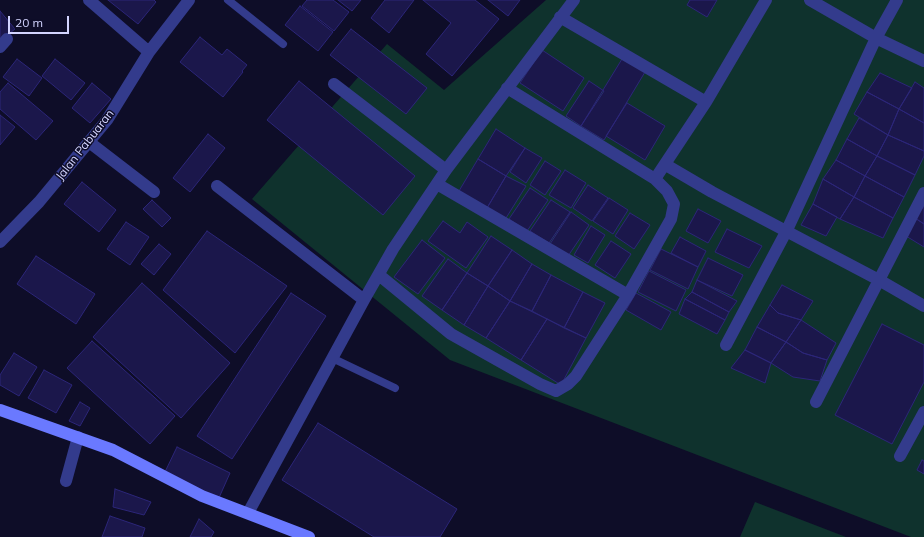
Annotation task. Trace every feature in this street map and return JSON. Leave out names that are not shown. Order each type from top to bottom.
[{"type":"main road","points":[[0,410],[113,450],[202,496],[309,537]]},
{"type":"street","points":[[89,0],[149,52]]},
{"type":"street","name":"Jalan Pabuaran","points":[[0,242],[38,202],[107,120],[149,52],[188,0]]},
{"type":"street","points":[[248,513],[393,249],[446,170],[574,0]]},
{"type":"street","points":[[655,179],[666,165],[706,102],[766,0]]},
{"type":"street","points":[[810,0],[876,38],[924,61]]},
{"type":"street","points":[[726,345],[787,230],[876,38],[897,0]]},
{"type":"street","points":[[560,17],[706,102]]},
{"type":"street","points":[[334,84],[446,170]]},
{"type":"street","points":[[379,275],[450,334],[540,384],[556,391],[568,384],[576,376],[628,295],[671,219],[674,204],[667,191],[655,179],[507,88]]},
{"type":"street","points":[[89,142],[154,192]]},
{"type":"street","points":[[666,165],[712,192],[787,230],[924,306]]},
{"type":"street","points":[[437,184],[628,295]]},
{"type":"street","points":[[217,186],[364,300]]},
{"type":"street","points":[[816,402],[924,193]]},
{"type":"street","points":[[900,456],[924,412]]},
{"type":"street","points":[[66,481],[78,437]]},
{"type":"lane","points":[[228,0],[283,44]]},
{"type":"lane","points":[[332,358],[395,388]]},
{"type":"green space","points":[[546,0],[924,0],[924,537],[911,537],[450,360],[252,199],[387,44],[444,90]]},
{"type":"green space","points":[[755,502],[846,537],[740,537]]},
{"type":"building","points":[[108,0],[154,0],[156,2],[138,24]]},
{"type":"building","points":[[307,0],[333,0],[349,12],[334,31],[302,6]]},
{"type":"building","points":[[338,0],[361,0],[352,11]]},
{"type":"building","points":[[385,0],[414,0],[389,33],[371,18]]},
{"type":"building","points":[[423,0],[475,0],[499,19],[452,76],[426,54],[451,23]]},
{"type":"building","points":[[488,0],[520,0],[508,16]]},
{"type":"building","points":[[690,0],[717,0],[707,17],[687,5]]},
{"type":"building","points":[[300,6],[333,32],[318,51],[285,25]]},
{"type":"building","points":[[0,11],[15,29],[0,41]]},
{"type":"building","points":[[351,29],[427,88],[406,114],[330,55]]},
{"type":"building","points":[[200,37],[222,55],[227,49],[247,65],[223,97],[180,62]]},
{"type":"building","points":[[542,50],[584,78],[563,111],[520,83]]},
{"type":"building","points":[[17,59],[42,78],[29,96],[3,77]]},
{"type":"building","points":[[55,59],[85,83],[71,100],[42,76]]},
{"type":"building","points":[[622,59],[645,72],[604,140],[581,126]]},
{"type":"building","points":[[880,73],[912,88],[899,109],[867,92]]},
{"type":"building","points":[[299,81],[415,176],[383,215],[267,120]]},
{"type":"building","points":[[589,81],[604,91],[581,126],[566,116]]},
{"type":"building","points":[[915,82],[924,88],[924,123],[899,109]]},
{"type":"building","points":[[8,83],[53,121],[36,140],[0,109],[0,92]]},
{"type":"building","points":[[92,83],[111,99],[90,123],[72,108]]},
{"type":"building","points":[[867,92],[899,109],[888,135],[854,114]]},
{"type":"building","points":[[627,103],[665,126],[645,160],[606,136]]},
{"type":"building","points":[[899,109],[924,123],[924,151],[888,135]]},
{"type":"building","points":[[0,115],[15,127],[0,145]]},
{"type":"building","points":[[859,118],[888,135],[877,156],[847,139]]},
{"type":"building","points":[[496,129],[525,148],[506,176],[478,159]]},
{"type":"building","points":[[208,134],[225,148],[190,192],[173,178]]},
{"type":"building","points":[[888,135],[924,151],[924,156],[915,175],[877,156]]},
{"type":"building","points":[[847,139],[877,156],[865,176],[836,160]]},
{"type":"building","points":[[525,148],[542,158],[526,183],[510,172]]},
{"type":"building","points":[[877,156],[915,175],[904,197],[865,176]]},
{"type":"building","points":[[478,159],[506,176],[487,208],[459,191]]},
{"type":"building","points":[[836,160],[865,176],[854,197],[823,179]]},
{"type":"building","points":[[545,161],[561,171],[545,195],[530,185]]},
{"type":"building","points":[[565,170],[586,183],[571,208],[549,195]]},
{"type":"building","points":[[506,176],[526,186],[506,218],[487,208]]},
{"type":"building","points":[[865,176],[904,197],[893,218],[854,197]]},
{"type":"building","points":[[823,179],[854,197],[840,219],[813,204]]},
{"type":"building","points":[[82,182],[116,210],[99,232],[64,204]]},
{"type":"building","points":[[588,185],[608,198],[592,221],[573,208]]},
{"type":"building","points":[[530,188],[548,200],[527,231],[509,219]]},
{"type":"building","points":[[854,197],[893,218],[883,238],[840,219]]},
{"type":"building","points":[[609,198],[628,210],[613,234],[593,221]]},
{"type":"building","points":[[152,200],[171,218],[162,227],[143,209]]},
{"type":"building","points":[[551,200],[570,212],[549,243],[530,231]]},
{"type":"building","points":[[813,204],[837,217],[826,236],[801,225]]},
{"type":"building","points":[[924,206],[924,224],[915,218]]},
{"type":"building","points":[[698,209],[721,221],[708,243],[686,231]]},
{"type":"building","points":[[571,212],[589,225],[568,256],[550,244]]},
{"type":"building","points":[[630,213],[650,225],[634,249],[615,236]]},
{"type":"building","points":[[915,218],[924,224],[924,247],[906,236]]},
{"type":"building","points":[[443,221],[460,233],[467,222],[488,237],[466,268],[428,241]]},
{"type":"building","points":[[126,222],[149,237],[130,265],[107,249]]},
{"type":"building","points":[[591,226],[605,235],[588,263],[574,255]]},
{"type":"building","points":[[727,229],[762,246],[749,268],[715,252]]},
{"type":"building","points":[[207,231],[287,286],[235,353],[163,290]]},
{"type":"building","points":[[491,236],[512,250],[488,286],[467,273]]},
{"type":"building","points":[[680,237],[706,251],[698,267],[671,253]]},
{"type":"building","points":[[422,240],[445,258],[418,294],[394,277]]},
{"type":"building","points":[[611,241],[631,254],[615,278],[595,265]]},
{"type":"building","points":[[159,244],[171,254],[154,275],[141,264]]},
{"type":"building","points":[[661,249],[698,267],[688,289],[650,270]]},
{"type":"building","points":[[512,250],[532,264],[510,301],[488,286]]},
{"type":"building","points":[[36,256],[95,294],[76,324],[17,284]]},
{"type":"building","points":[[708,258],[743,275],[732,296],[697,280]]},
{"type":"building","points":[[448,259],[467,273],[442,310],[422,296]]},
{"type":"building","points":[[532,264],[551,275],[532,311],[510,301]]},
{"type":"building","points":[[649,271],[686,290],[676,311],[638,292]]},
{"type":"building","points":[[467,273],[488,286],[464,325],[442,310]]},
{"type":"building","points":[[551,275],[583,292],[564,328],[532,311]]},
{"type":"building","points":[[697,280],[737,301],[729,312],[692,292]]},
{"type":"building","points":[[142,283],[230,363],[181,418],[93,337]]},
{"type":"building","points":[[782,285],[813,301],[801,320],[778,313],[770,305]]},
{"type":"building","points":[[488,286],[510,301],[486,338],[464,325]]},
{"type":"building","points":[[583,292],[605,303],[586,338],[564,328]]},
{"type":"building","points":[[692,292],[729,312],[725,320],[685,299]]},
{"type":"building","points":[[291,293],[326,316],[232,459],[197,436]]},
{"type":"building","points":[[636,293],[671,312],[661,330],[626,310]]},
{"type":"building","points":[[685,299],[725,320],[717,334],[679,314]]},
{"type":"building","points":[[510,301],[547,319],[521,360],[486,338]]},
{"type":"building","points":[[770,305],[778,313],[801,320],[786,342],[757,327]]},
{"type":"building","points":[[547,319],[586,338],[561,385],[521,360]]},
{"type":"building","points":[[801,320],[836,343],[827,360],[803,353],[786,342]]},
{"type":"building","points":[[882,324],[924,345],[924,382],[892,444],[835,415]]},
{"type":"building","points":[[757,327],[786,342],[771,363],[745,350]]},
{"type":"building","points":[[92,341],[175,416],[150,444],[67,368]]},
{"type":"building","points":[[786,342],[803,353],[827,360],[820,381],[793,377],[771,363]]},
{"type":"building","points":[[745,350],[771,363],[765,383],[731,368]]},
{"type":"building","points":[[14,353],[37,367],[19,396],[0,385],[0,375]]},
{"type":"building","points":[[44,370],[72,385],[56,413],[28,398]]},
{"type":"building","points":[[80,402],[90,408],[80,426],[69,421]]},
{"type":"building","points":[[318,423],[457,509],[440,537],[374,537],[282,480]]},
{"type":"building","points":[[177,447],[230,473],[218,500],[164,474]]},
{"type":"building","points":[[922,460],[924,461],[924,474],[917,470]]},
{"type":"building","points":[[115,489],[151,502],[144,515],[113,507]]},
{"type":"building","points":[[110,516],[145,528],[142,537],[102,537]]},
{"type":"building","points":[[199,519],[214,532],[211,537],[190,537]]}]
